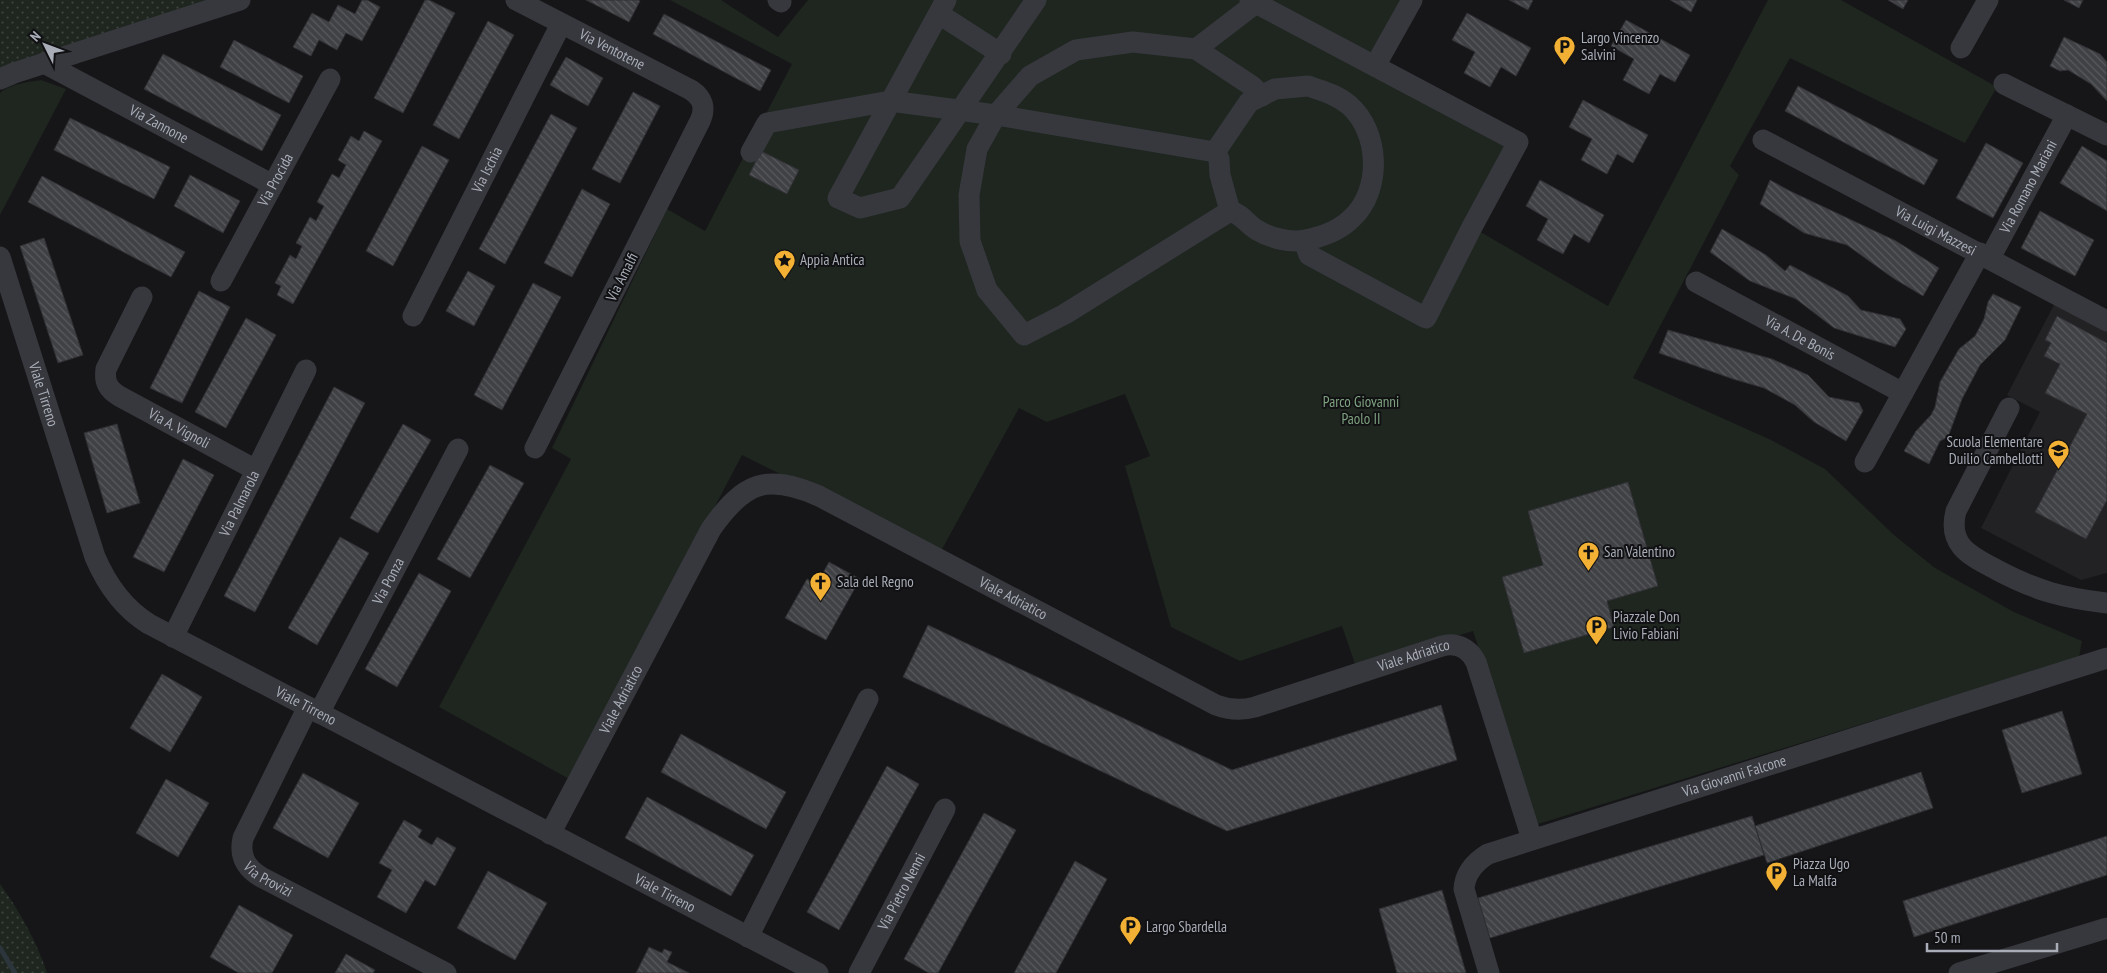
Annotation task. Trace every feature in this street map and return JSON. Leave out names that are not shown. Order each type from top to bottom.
[{"type":"street","points":[[0,79],[240,0]]},
{"type":"street","name":"Via Ventotene","points":[[516,0],[691,90],[698,95],[702,103]]},
{"type":"street","points":[[1000,54],[942,7],[838,198],[860,208],[900,198],[1000,54],[1036,0]]},
{"type":"street","points":[[1376,66],[1412,0]]},
{"type":"street","points":[[1961,48],[1988,0]]},
{"type":"street","points":[[1196,49],[1259,2],[1518,142],[1426,318],[1309,255],[1304,241]]},
{"type":"street","name":"Via Ischia","points":[[413,316],[561,24]]},
{"type":"street","points":[[1215,152],[1249,102],[1262,96],[1275,88],[1308,86],[1331,93],[1350,106],[1367,129],[1375,159],[1370,191],[1354,216],[1337,230],[1304,241],[1282,240],[1257,230],[1237,213],[1230,212],[1065,314],[1024,334],[987,290],[970,241],[968,195],[977,150],[996,115],[1030,76],[1076,50],[1133,42],[1196,49],[1252,86],[1262,96]]},
{"type":"street","name":"Via Zannone","points":[[44,63],[273,185]]},
{"type":"street","name":"Via Procida","points":[[221,281],[330,79]]},
{"type":"street","points":[[2004,84],[2107,135]]},
{"type":"street","points":[[750,152],[767,122],[890,101],[961,109],[1215,152]]},
{"type":"street","name":"Via Amalfi","points":[[535,448],[700,121],[703,112],[702,103]]},
{"type":"street","name":"Via Romano Mariani","points":[[1985,256],[2067,115]]},
{"type":"street","name":"Via Luigi Mazzesi","points":[[1763,140],[2107,322]]},
{"type":"street","points":[[1215,152],[1219,159],[1220,175],[1230,212]]},
{"type":"street","points":[[1865,462],[1903,393],[1985,256]]},
{"type":"street","name":"Viale Tirreno","points":[[0,257],[95,557],[102,574],[115,594],[130,611],[173,637],[748,937],[807,971]]},
{"type":"street","name":"Via A. De Bonis","points":[[1696,282],[1903,393]]},
{"type":"street","name":"Via A. Vignoli","points":[[142,297],[108,363],[105,373],[106,382],[110,390],[256,470]]},
{"type":"street","name":"Via Palmarola","points":[[173,637],[306,370]]},
{"type":"street","points":[[2009,408],[1956,511],[1954,519],[1956,537],[1970,556],[2029,586],[2061,596],[2107,603]]},
{"type":"street","name":"Via Ponza","points":[[313,710],[458,449]]},
{"type":"street","name":"Viale Adriatico","points":[[550,834],[711,529],[726,510],[744,494],[757,486],[774,482],[791,485],[819,496],[1216,705],[1228,708],[1242,710],[1254,707],[1447,645],[1464,648],[1472,655],[1476,662],[1532,839]]},
{"type":"street","name":"Via Giovanni Falcone","points":[[1489,973],[1466,896],[1465,882],[1470,870],[1482,857],[1494,851],[2107,658]]},
{"type":"street","points":[[748,937],[868,699]]},
{"type":"street","name":"Via Provizi","points":[[313,710],[243,838],[242,854],[246,863],[261,876],[446,973]]},
{"type":"street","name":"Via Pietro Nenni","points":[[859,973],[946,809]]},
{"type":"street","points":[[1959,973],[2107,928]]},
{"type":"shaded area","name":"Scuola Elementare Duilio Cambellotti","points":[[2056,301],[2107,329],[2107,573],[2081,580],[1981,528],[2040,412],[2007,395]]},
{"type":"green space","points":[[0,0],[221,0],[0,71]]},
{"type":"green space","name":"Parco Giovanni Paolo II","points":[[670,0],[721,0],[778,37],[808,0],[1412,0],[1376,66],[1518,142],[1472,227],[1608,306],[1768,0],[1841,0],[1997,87],[1965,143],[1790,58],[1730,166],[1739,175],[1633,378],[1771,440],[1825,469],[1894,535],[1935,568],[2014,612],[2082,641],[2079,657],[1538,824],[1473,631],[1356,667],[1342,626],[1240,661],[1171,627],[1125,466],[1150,456],[1125,394],[1047,422],[1019,408],[940,553],[742,455],[571,780],[439,707],[571,459],[552,448],[667,209],[705,231],[792,64]]},
{"type":"green space","points":[[41,80],[66,89],[0,215],[0,93],[14,85]]},
{"type":"green space","points":[[0,884],[27,927],[47,973],[0,973]]},
{"type":"building","points":[[362,0],[367,0],[380,7],[362,41],[346,33],[337,50],[319,40],[311,56],[293,47],[312,13],[329,22],[338,5],[355,14]]},
{"type":"building","points":[[425,0],[429,0],[455,13],[403,113],[374,98]]},
{"type":"building","points":[[586,0],[638,0],[640,1],[629,22]]},
{"type":"building","points":[[1509,0],[1533,0],[1528,10]]},
{"type":"building","points":[[1670,0],[1697,0],[1691,12]]},
{"type":"building","points":[[1888,0],[1908,0],[1903,9]]},
{"type":"building","points":[[2064,0],[2083,0],[2079,8]]},
{"type":"building","points":[[1467,13],[1531,48],[1516,76],[1501,67],[1490,87],[1464,73],[1475,52],[1452,40]]},
{"type":"building","points":[[664,14],[771,70],[760,91],[653,34]]},
{"type":"building","points":[[1626,20],[1690,55],[1675,82],[1660,74],[1649,94],[1623,80],[1634,59],[1611,46]]},
{"type":"building","points":[[488,21],[514,35],[459,139],[433,125]]},
{"type":"building","points":[[2064,37],[2100,54],[2107,62],[2107,101],[2091,84],[2068,70],[2060,71],[2050,66]]},
{"type":"building","points":[[234,40],[303,76],[289,103],[220,67]]},
{"type":"building","points":[[163,54],[281,115],[262,151],[144,89]]},
{"type":"building","points":[[566,57],[603,78],[588,106],[550,85]]},
{"type":"building","points":[[1798,86],[1938,160],[1924,185],[1785,111]]},
{"type":"building","points":[[633,92],[660,106],[620,183],[592,169]]},
{"type":"building","points":[[1583,100],[1648,135],[1633,163],[1617,154],[1607,174],[1581,160],[1592,139],[1569,127]]},
{"type":"building","points":[[551,114],[577,128],[505,264],[479,249]]},
{"type":"building","points":[[70,118],[170,167],[154,199],[54,150]]},
{"type":"building","points":[[364,131],[382,141],[293,304],[277,295],[281,286],[275,283],[290,255],[296,259],[302,246],[296,243],[310,217],[316,221],[324,206],[317,202],[332,174],[339,178],[346,165],[338,160],[351,136],[359,141]]},
{"type":"building","points":[[1986,143],[2023,163],[1993,218],[1956,198]]},
{"type":"building","points":[[422,146],[449,160],[393,266],[366,251]]},
{"type":"building","points":[[2082,146],[2107,161],[2107,211],[2060,183]]},
{"type":"building","points":[[761,151],[799,170],[787,194],[749,175]]},
{"type":"building","points":[[190,175],[240,201],[223,233],[174,206]]},
{"type":"building","points":[[42,176],[185,252],[171,277],[28,202]]},
{"type":"building","points":[[1540,180],[1604,215],[1589,243],[1574,234],[1563,254],[1537,240],[1548,219],[1526,206]]},
{"type":"building","points":[[1770,180],[1896,241],[1939,268],[1923,296],[1893,278],[1847,245],[1804,233],[1760,204]]},
{"type":"building","points":[[582,189],[610,204],[572,277],[544,263]]},
{"type":"building","points":[[2040,211],[2094,240],[2075,276],[2021,248]]},
{"type":"building","points":[[1722,229],[1766,255],[1785,271],[1790,265],[1848,296],[1861,310],[1900,319],[1906,329],[1895,347],[1834,328],[1796,299],[1750,281],[1710,252]]},
{"type":"building","points":[[44,238],[83,355],[58,363],[20,246]]},
{"type":"building","points":[[468,271],[495,286],[474,326],[446,311]]},
{"type":"building","points":[[533,283],[561,297],[502,410],[474,395]]},
{"type":"building","points":[[199,291],[230,307],[182,403],[150,388]]},
{"type":"building","points":[[1993,294],[2021,307],[2005,340],[1980,365],[1962,399],[1948,437],[1940,441],[1929,464],[1904,451],[1916,431],[1931,415],[1935,407],[1940,382],[1959,349],[1975,336],[1984,319],[1988,302]]},
{"type":"building","points":[[2057,316],[2107,343],[2107,500],[2086,539],[2035,512],[2087,414],[2045,393],[2060,364],[2044,356],[2051,343],[2045,340]]},
{"type":"building","points":[[246,318],[276,335],[226,428],[195,412]]},
{"type":"building","points":[[1668,330],[1772,359],[1808,375],[1829,397],[1859,403],[1863,411],[1846,441],[1814,422],[1795,405],[1764,388],[1659,353]]},
{"type":"building","points":[[334,387],[365,403],[255,612],[224,596]]},
{"type":"building","points":[[117,424],[140,503],[107,513],[84,433]]},
{"type":"building","points":[[403,424],[431,440],[378,533],[350,518]]},
{"type":"building","points":[[183,459],[214,475],[164,572],[133,557]]},
{"type":"building","points":[[490,465],[524,483],[470,578],[437,559]]},
{"type":"building","name":"San Valentino","points":[[1628,482],[1658,586],[1607,601],[1614,627],[1524,653],[1502,577],[1543,565],[1528,511]]},
{"type":"building","points":[[340,537],[369,553],[317,645],[288,628]]},
{"type":"building","name":"Sala del Regno","points":[[829,562],[860,579],[826,640],[785,618],[807,579],[817,584]]},
{"type":"building","points":[[419,573],[451,591],[397,687],[365,669]]},
{"type":"building","points":[[928,625],[1232,770],[1441,705],[1457,760],[1227,831],[903,677]]},
{"type":"building","points":[[162,674],[202,697],[170,752],[130,728]]},
{"type":"building","points":[[2062,711],[2082,774],[2022,793],[2002,730]]},
{"type":"building","points":[[681,734],[786,792],[766,829],[661,772]]},
{"type":"building","points":[[887,766],[919,784],[839,930],[807,912]]},
{"type":"building","points":[[1921,772],[1933,808],[1767,863],[1755,826]]},
{"type":"building","points":[[303,773],[359,803],[328,858],[273,828]]},
{"type":"building","points":[[166,779],[209,803],[178,857],[136,833]]},
{"type":"building","points":[[647,797],[754,855],[731,896],[625,838]]},
{"type":"building","points":[[984,813],[1016,830],[938,973],[929,973],[904,959]]},
{"type":"building","points":[[1752,816],[1764,855],[1490,938],[1478,898]]},
{"type":"building","points":[[404,820],[422,830],[418,837],[432,845],[437,837],[456,848],[435,886],[425,880],[406,913],[377,897],[392,870],[379,863]]},
{"type":"building","points":[[2107,836],[2107,875],[1914,937],[1903,901]]},
{"type":"building","points":[[1075,861],[1107,879],[1056,973],[1014,973]]},
{"type":"building","points":[[488,871],[547,903],[515,960],[457,928]]},
{"type":"building","points":[[1442,890],[1466,973],[1397,973],[1379,909]]},
{"type":"building","points":[[239,905],[293,935],[272,973],[239,973],[210,957]]},
{"type":"building","points":[[649,947],[662,953],[664,949],[672,952],[667,962],[689,973],[636,973]]},
{"type":"building","points":[[346,954],[375,970],[373,973],[335,973]]},
{"type":"waterway","points":[[0,948],[15,973]]},
{"type":"place","name":"Largo Vincenzo Salvini","points":[[1565,66]]},
{"type":"place","name":"Appia Antica","points":[[784,279]]},
{"type":"place","name":"Scuola Elementare Duilio Cambellotti","points":[[2059,470]]},
{"type":"place","name":"San Valentino","points":[[1588,571]]},
{"type":"place","name":"Sala del Regno","points":[[821,601]]},
{"type":"place","name":"Piazzale Don Livio Fabiani","points":[[1597,645]]},
{"type":"place","name":"Piazza Ugo La Malfa","points":[[1777,892]]},
{"type":"place","name":"Largo Sbardella","points":[[1130,946]]}]
